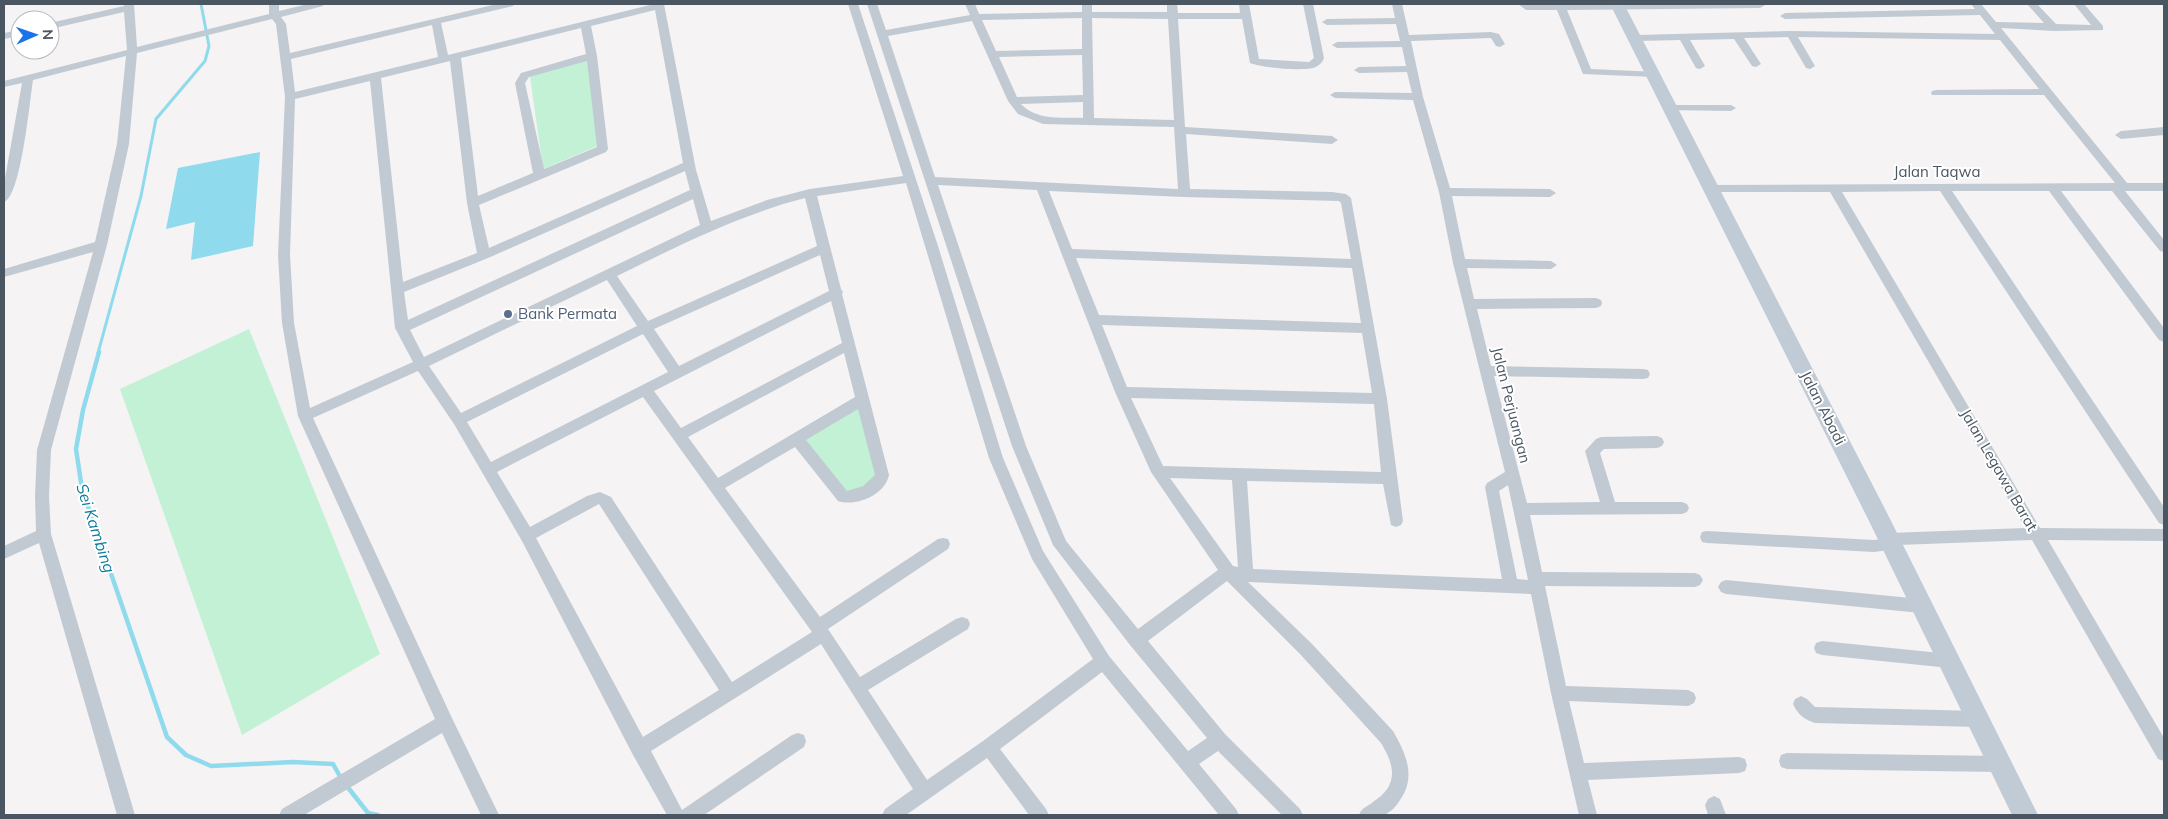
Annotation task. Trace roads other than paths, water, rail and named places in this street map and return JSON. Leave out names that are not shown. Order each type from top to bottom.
[{"type":"street","points":[[274,4],[282,14],[290,97],[284,255],[288,323],[305,416],[445,722],[490,815]]},
{"type":"street","points":[[4,84],[196,37],[319,4]]},
{"type":"street","points":[[286,57],[510,4]]},
{"type":"street","points":[[853,4],[932,246],[996,458],[1038,554],[1103,661],[1230,815]]},
{"type":"street","points":[[872,4],[1019,446],[1060,545],[1219,740],[1294,815]]},
{"type":"street","points":[[970,4],[1013,101],[1017,108],[1025,115],[1043,120],[1090,120],[1332,140]]},
{"type":"street","points":[[1087,4],[1090,120]]},
{"type":"street","points":[[1172,4],[1184,193]]},
{"type":"street","points":[[1244,4],[1253,58],[1256,62],[1311,64],[1317,62],[1319,58],[1308,4]]},
{"type":"street","name":"Jalan Perjuangan","points":[[1397,4],[1418,97],[1444,192],[1485,372],[1521,509],[1559,693],[1588,815]]},
{"type":"street","points":[[1523,4],[1526,7],[1760,5]]},
{"type":"street","points":[[2032,4],[2054,28]]},
{"type":"street","points":[[1636,38],[2098,28],[2079,4]]},
{"type":"street","points":[[290,97],[659,5],[689,165],[707,227]]},
{"type":"street","points":[[60,23],[129,6],[132,52],[123,144],[101,245],[44,450],[42,496],[44,534],[126,815]]},
{"type":"street","name":"Jalan Abadi","points":[[1619,6],[1890,541],[2025,815]]},
{"type":"street","points":[[1785,16],[1981,6],[2164,248]]},
{"type":"street","points":[[1561,7],[1587,72],[1654,74]]},
{"type":"street","points":[[883,34],[977,17],[1087,15],[1245,16]]},
{"type":"street","points":[[1327,22],[1402,21]]},
{"type":"street","points":[[436,22],[449,57],[473,203],[484,255]]},
{"type":"street","points":[[473,203],[602,149],[592,56],[585,24]]},
{"type":"street","points":[[1791,34],[1810,66]]},
{"type":"street","points":[[1336,45],[1491,35],[1495,36],[1500,44]]},
{"type":"street","points":[[1737,35],[1756,64]]},
{"type":"street","points":[[1683,38],[1700,66]]},
{"type":"street","points":[[993,54],[1087,52]]},
{"type":"street","points":[[539,175],[520,83],[526,75],[592,56]]},
{"type":"street","points":[[1359,70],[1412,69]]},
{"type":"street","points":[[375,75],[402,328],[421,364],[459,420],[527,536],[676,815]]},
{"type":"street","points":[[4,198],[12,178],[28,79]]},
{"type":"street","points":[[1936,93],[2046,92]]},
{"type":"street","points":[[1335,95],[1418,97]]},
{"type":"street","points":[[1013,101],[1089,98]]},
{"type":"street","points":[[1670,108],[1731,108]]},
{"type":"street","points":[[892,123],[910,118]]},
{"type":"street","points":[[2121,135],[2141,135],[2146,131],[2164,131]]},
{"type":"street","points":[[397,290],[484,255],[689,165]]},
{"type":"street","points":[[305,416],[421,364],[707,227],[771,203],[810,193],[909,179]]},
{"type":"street","points":[[932,181],[1184,193],[1342,197],[1348,202],[1380,400],[1396,521]]},
{"type":"street","points":[[2051,186],[2164,337]]},
{"type":"street","points":[[1042,187],[1122,392],[1158,472],[1228,572],[1306,649],[1388,737],[1395,748],[1400,760],[1399,789],[1385,807],[1368,815]]},
{"type":"street","name":"Jalan Legawa Barat","points":[[1833,187],[2164,754]]},
{"type":"street","points":[[1943,187],[2164,519]]},
{"type":"street","name":"Jalan Taqwa","points":[[1710,188],[2164,187]]},
{"type":"street","points":[[402,328],[697,192]]},
{"type":"street","points":[[1444,192],[1550,193]]},
{"type":"street","points":[[796,438],[843,497],[853,497],[880,482],[882,475],[862,400],[837,292],[810,193]]},
{"type":"street","points":[[932,246],[952,242]]},
{"type":"street","points":[[4,273],[101,245]]},
{"type":"street","points":[[459,420],[644,328],[824,248]]},
{"type":"street","points":[[1068,253],[1358,264]]},
{"type":"street","points":[[1459,264],[1551,265]]},
{"type":"street","points":[[609,274],[677,374]]},
{"type":"street","points":[[488,470],[837,292]]},
{"type":"street","points":[[1469,304],[1596,303]]},
{"type":"street","points":[[1094,320],[1368,328]]},
{"type":"street","points":[[678,436],[849,345]]},
{"type":"street","points":[[1485,372],[1643,374]]},
{"type":"street","points":[[645,389],[715,488],[821,631],[859,687],[924,791]]},
{"type":"street","points":[[1122,392],[1380,400]]},
{"type":"street","points":[[715,488],[862,400]]},
{"type":"street","points":[[1610,508],[1592,451],[1594,447],[1601,443],[1657,442]]},
{"type":"street","points":[[1158,472],[1238,473],[1362,479],[1389,478]]},
{"type":"street","points":[[1238,473],[1246,575]]},
{"type":"street","points":[[1511,586],[1492,487],[1512,475]]},
{"type":"street","points":[[527,536],[592,500],[600,498],[606,501],[730,692]]},
{"type":"street","points":[[1521,509],[1682,508]]},
{"type":"street","points":[[4,552],[44,534]]},
{"type":"street","points":[[1707,537],[1874,546],[1890,541],[2036,534],[2164,535]]},
{"type":"street","points":[[639,748],[730,692],[821,631],[943,544]]},
{"type":"street","points":[[1038,554],[1060,545]]},
{"type":"street","points":[[1136,640],[1228,572],[1246,575],[1511,586],[1537,583],[1695,580]]},
{"type":"street","points":[[1726,587],[1921,606]]},
{"type":"street","points":[[859,687],[962,624]]},
{"type":"street","points":[[1822,648],[1950,661]]},
{"type":"street","points":[[891,815],[989,747],[1103,661]]},
{"type":"street","points":[[1559,693],[1688,698]]},
{"type":"street","points":[[1801,704],[1807,712],[1815,715],[1978,718]]},
{"type":"street","points":[[288,815],[445,722]]},
{"type":"street","points":[[1186,762],[1219,740]]},
{"type":"street","points":[[689,815],[798,741]]},
{"type":"street","points":[[989,747],[1040,815]]},
{"type":"street","points":[[1787,761],[2000,764]]},
{"type":"street","points":[[1579,772],[1739,765]]},
{"type":"water","points":[[260,152],[253,246],[191,260],[195,222],[166,229],[178,168]]},
{"type":"waterway","name":"Sei Kambing","points":[[98,353],[141,196],[156,119],[205,61],[209,46],[201,4]]},
{"type":"waterway","name":"Sei Kambing","points":[[99,352],[83,410],[76,449],[82,489],[167,737],[186,755],[211,766],[293,762],[333,764],[342,780]]},
{"type":"waterway","name":"Sei Kambing","points":[[346,785],[368,813],[378,815]]},
{"type":"place","name":"Bank Permata","points":[[508,314]]}]
